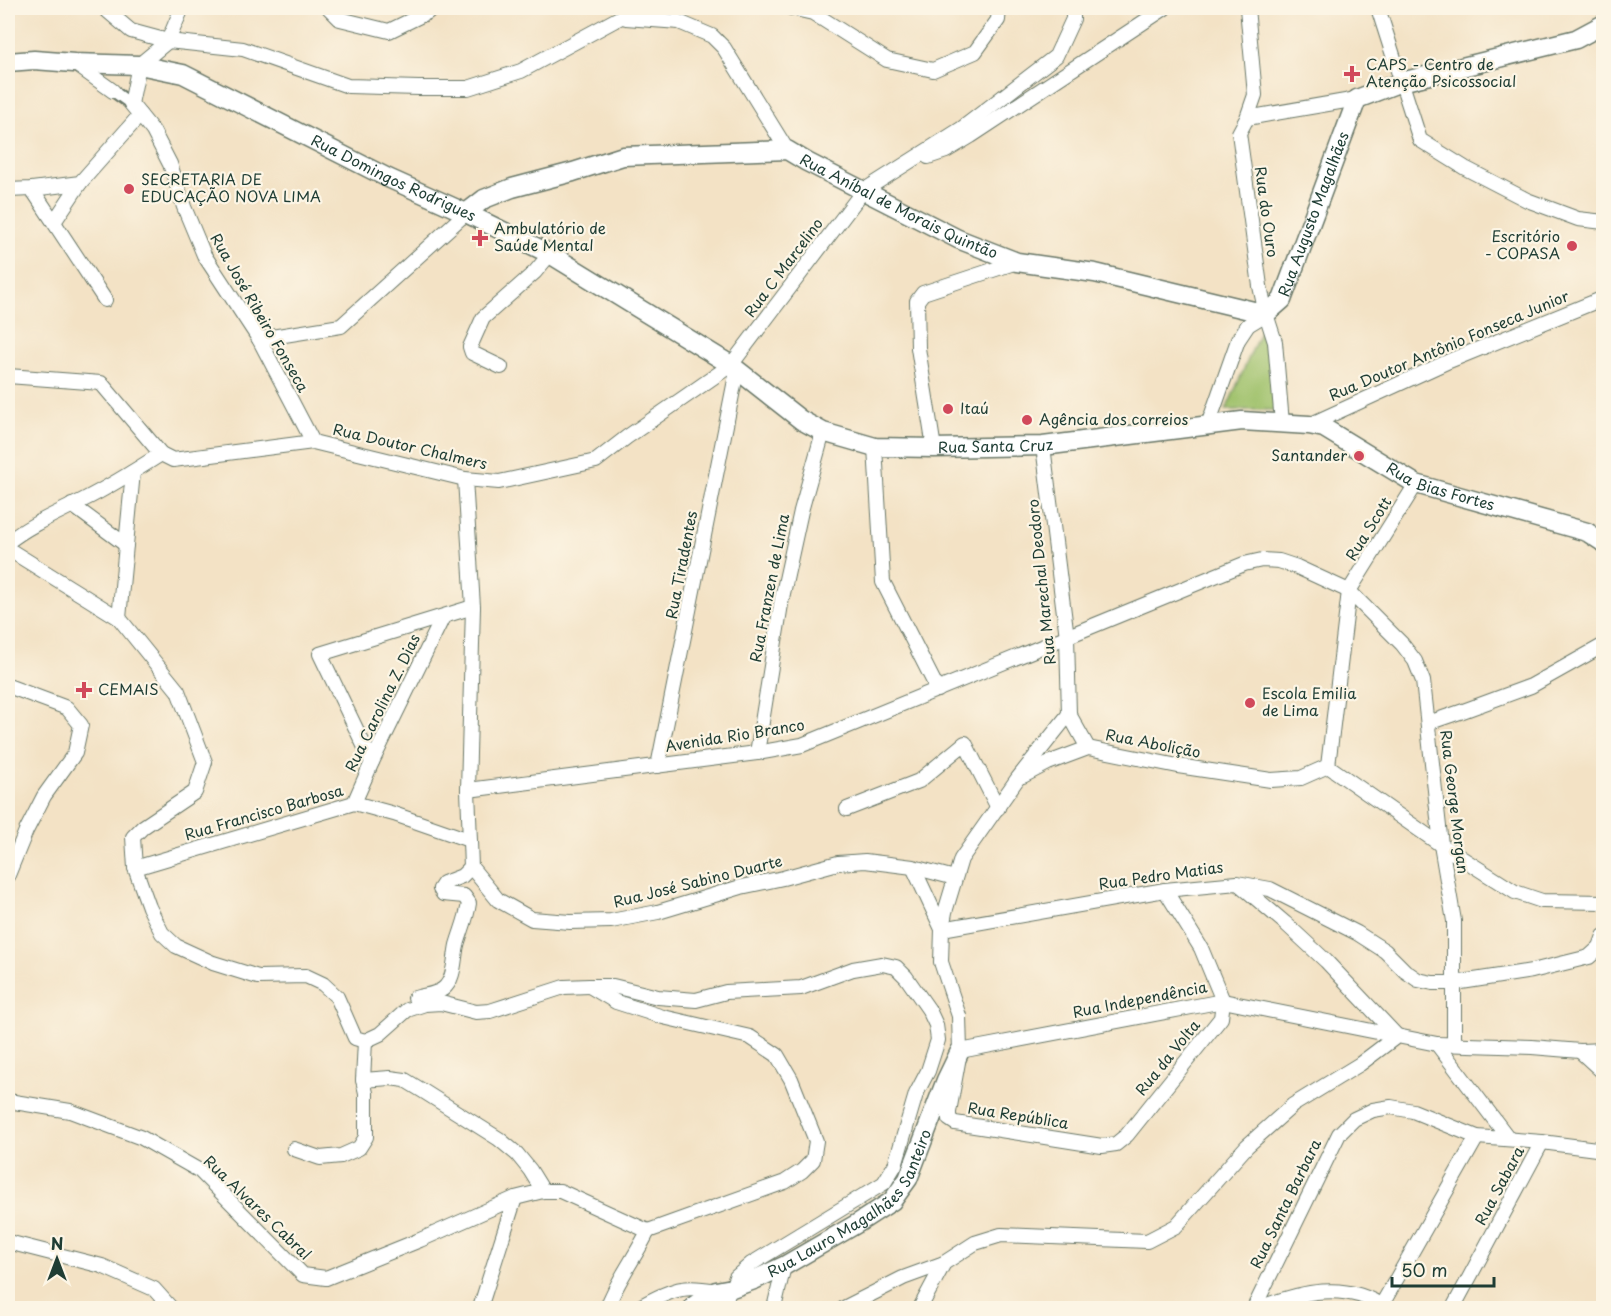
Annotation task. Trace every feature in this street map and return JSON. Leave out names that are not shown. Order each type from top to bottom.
[{"type":"street","points":[[104,8],[131,31],[168,41],[243,49],[348,86],[468,88],[521,71],[621,17],[645,8]]},
{"type":"street","points":[[54,222],[80,183],[136,109],[139,65],[168,41],[182,8]]},
{"type":"street","points":[[329,8],[340,19],[389,32],[428,12],[429,8]]},
{"type":"street","points":[[792,8],[814,10],[887,60],[933,70],[975,52],[998,20],[999,8]]},
{"type":"street","points":[[863,191],[961,129],[1056,57],[1073,19],[1072,8]]},
{"type":"street","points":[[908,163],[946,151],[1165,8]]},
{"type":"street","name":"Rua do Ouro","points":[[1247,8],[1256,94],[1239,133],[1260,286],[1275,342],[1282,423]]},
{"type":"street","points":[[1378,8],[1420,140],[1465,168],[1527,200],[1578,219],[1604,222]]},
{"type":"street","points":[[621,17],[679,22],[712,36],[724,48],[787,150]]},
{"type":"street","points":[[1246,118],[1357,99],[1401,82],[1576,39],[1604,24]]},
{"type":"street","name":"Rua Domingos Rodrigues","points":[[8,62],[34,60],[139,65],[183,74],[388,178],[466,213],[550,255],[734,367]]},
{"type":"street","points":[[74,63],[136,109]]},
{"type":"street","name":"Rua Augusto Magalhães","points":[[1208,425],[1238,340],[1248,325],[1266,314],[1282,300],[1357,99]]},
{"type":"street","name":"Rua José Ribeiro Fonseca","points":[[136,109],[153,131],[170,164],[184,207],[204,255],[259,339],[313,442]]},
{"type":"street","name":"Rua Aníbal de Morais Quintão","points":[[466,213],[484,199],[512,188],[623,156],[787,150],[958,239],[1017,262],[1095,273],[1266,314]]},
{"type":"street","points":[[8,190],[80,183]]},
{"type":"street","points":[[32,189],[105,300]]},
{"type":"street","name":"Rua C Marcelino","points":[[734,367],[863,191]]},
{"type":"street","points":[[259,339],[341,326],[466,213]]},
{"type":"street","points":[[501,367],[472,353],[470,347],[483,318],[535,273],[550,255]]},
{"type":"street","points":[[934,448],[918,348],[917,301],[923,293],[1017,262]]},
{"type":"street","name":"Rua Doutor Antônio Fonseca Junior","points":[[1309,425],[1449,361],[1604,298]]},
{"type":"street","name":"Rua Santa Cruz","points":[[734,367],[801,420],[823,432],[874,447],[1043,446],[1242,421],[1282,423]]},
{"type":"street","name":"Rua Doutor Chalmers","points":[[160,454],[173,460],[313,442],[465,479],[499,482],[596,462],[627,437],[734,367]]},
{"type":"street","name":"Rua Tiradentes","points":[[658,766],[734,367]]},
{"type":"street","points":[[8,376],[101,383],[160,454],[133,472],[50,515],[8,542]]},
{"type":"street","name":"Rua Bias Fortes","points":[[1282,423],[1324,428],[1416,484],[1595,530],[1604,543]]},
{"type":"street","name":"Rua Franzen de Lima","points":[[757,753],[782,598],[801,511],[823,432]]},
{"type":"street","name":"Rua Marechal Deodoro","points":[[1043,446],[1067,637],[1069,714],[1088,748]]},
{"type":"street","points":[[874,447],[883,582],[938,690]]},
{"type":"street","points":[[118,618],[133,472]]},
{"type":"street","points":[[402,1013],[403,1004],[408,1000],[432,994],[448,984],[457,946],[467,918],[469,903],[464,896],[443,894],[440,889],[444,883],[462,876],[471,867],[468,790],[473,607],[465,479]]},
{"type":"street","name":"Rua Scott","points":[[1349,591],[1416,484]]},
{"type":"street","points":[[72,505],[126,545]]},
{"type":"street","points":[[8,549],[118,618],[178,691],[205,762],[195,792],[143,827],[133,837],[135,868],[149,907],[162,933],[176,946],[213,963],[258,977],[306,976],[323,984],[337,997],[355,1038],[364,1041],[380,1034],[402,1013],[425,1004],[441,1003],[462,1010],[490,1011],[564,987],[613,986],[657,997],[696,1000],[726,992],[801,988],[853,969],[882,964],[896,967],[906,977],[929,1010],[936,1026],[938,1040],[928,1071],[916,1094],[895,1165],[884,1183],[751,1264],[736,1277],[722,1296],[702,1288],[681,1288],[638,1308]]},
{"type":"street","name":"Avenida Rio Branco","points":[[468,790],[757,753],[802,745],[1244,564],[1262,560],[1279,561],[1349,591]]},
{"type":"street","points":[[1349,591],[1328,766],[1441,845],[1515,892],[1542,901],[1604,902]]},
{"type":"street","name":"Rua George Morgan","points":[[1349,591],[1402,644],[1415,661],[1423,681],[1441,845],[1454,921],[1454,1044]]},
{"type":"street","points":[[372,762],[320,654],[473,607]]},
{"type":"street","name":"Rua Carolina Z. Dias","points":[[354,803],[443,617]]},
{"type":"street","points":[[1428,723],[1531,686],[1604,645]]},
{"type":"street","points":[[8,686],[67,708],[81,725],[75,753],[44,796],[26,831],[8,875]]},
{"type":"street","points":[[1018,778],[1069,714]]},
{"type":"street","points":[[847,810],[919,781],[965,744],[998,808]]},
{"type":"street","name":"Rua Abolição","points":[[960,1051],[959,1016],[941,962],[945,912],[961,860],[1018,778],[1048,763],[1088,748],[1178,766],[1271,780],[1301,778],[1328,766]]},
{"type":"street","name":"Rua Francisco Barbosa","points":[[135,868],[354,803],[470,840]]},
{"type":"street","name":"Rua José Sabino Duarte","points":[[471,867],[498,900],[532,919],[570,922],[611,921],[658,912],[741,887],[838,863],[865,861],[914,867],[955,878]]},
{"type":"street","points":[[914,867],[942,929]]},
{"type":"street","points":[[1237,883],[1270,889],[1358,933],[1385,951],[1405,971],[1418,980],[1433,983],[1455,983],[1533,970],[1589,957],[1600,947],[1604,936]]},
{"type":"street","name":"Rua Pedro Matias","points":[[942,929],[1165,890],[1237,883],[1286,922],[1398,1036]]},
{"type":"street","points":[[1165,890],[1201,948],[1223,1001]]},
{"type":"street","points":[[589,986],[616,1002],[663,1017],[750,1037],[777,1055],[791,1079],[816,1141],[813,1160],[802,1171],[785,1182],[648,1231],[614,1290],[607,1308]]},
{"type":"street","name":"Rua Independência","points":[[960,1051],[1223,1001],[1437,1044],[1580,1051],[1604,1050]]},
{"type":"street","name":"Rua da Volta","points":[[1116,1144],[1127,1135],[1221,1018],[1223,1001]]},
{"type":"street","points":[[844,1308],[903,1278],[944,1263],[975,1243],[1001,1235],[1147,1241],[1176,1226],[1247,1146],[1293,1105],[1360,1064],[1398,1036]]},
{"type":"street","points":[[294,1149],[320,1158],[341,1156],[359,1148],[366,1137],[366,1093],[363,1080],[364,1041]]},
{"type":"street","points":[[1437,1044],[1509,1139]]},
{"type":"street","name":"Rua República","points":[[960,1051],[949,1112],[949,1119],[955,1123],[1102,1146],[1116,1144]]},
{"type":"street","name":"Rua Lauro Magalhães Santeiro","points":[[693,1308],[695,1305],[722,1296],[784,1266],[858,1224],[892,1201],[908,1179],[946,1080],[960,1051]]},
{"type":"street","points":[[1580,1051],[1604,1073]]},
{"type":"street","points":[[363,1080],[390,1077],[405,1080],[423,1091],[499,1139],[517,1154],[543,1191]]},
{"type":"street","name":"Rua Alvares Cabral","points":[[8,1101],[70,1111],[142,1138],[200,1171],[303,1275],[326,1278],[515,1198],[543,1191],[560,1191],[648,1231]]},
{"type":"street","name":"Rua Santa Barbara","points":[[1256,1308],[1338,1134],[1354,1119],[1373,1110],[1391,1107],[1413,1111],[1477,1137]]},
{"type":"street","points":[[1256,1308],[1329,1290],[1351,1292],[1382,1308],[1477,1137],[1604,1150]]},
{"type":"street","name":"Rua Sabara","points":[[1453,1308],[1542,1142]]},
{"type":"street","points":[[480,1308],[515,1198]]},
{"type":"street","points":[[8,1242],[102,1266],[154,1289],[184,1308]]},
{"type":"street","points":[[920,1308],[944,1263]]},
{"type":"street","points":[[774,1308],[784,1266]]},
{"type":"street","points":[[154,1289],[171,1308]]},
{"type":"green space","points":[[1261,330],[1267,335],[1276,410],[1226,410]]},
{"type":"place","name":"CAPS - Centro de Atenção Psicossocial","points":[[1352,74]]},
{"type":"place","name":"SECRETARIA DE EDUCAÇÃO NOVA LIMA","points":[[129,189]]},
{"type":"place","name":"Ambulatório de Saúde Mental","points":[[480,238]]},
{"type":"place","name":"Escritório - COPASA","points":[[1572,246]]},
{"type":"place","name":"Itaú","points":[[948,409]]},
{"type":"place","name":"Agência dos correios","points":[[1027,420]]},
{"type":"place","name":"Santander","points":[[1359,456]]},
{"type":"place","name":"CEMAIS","points":[[84,690]]},
{"type":"place","name":"Escola Emilia de Lima","points":[[1250,703]]}]
